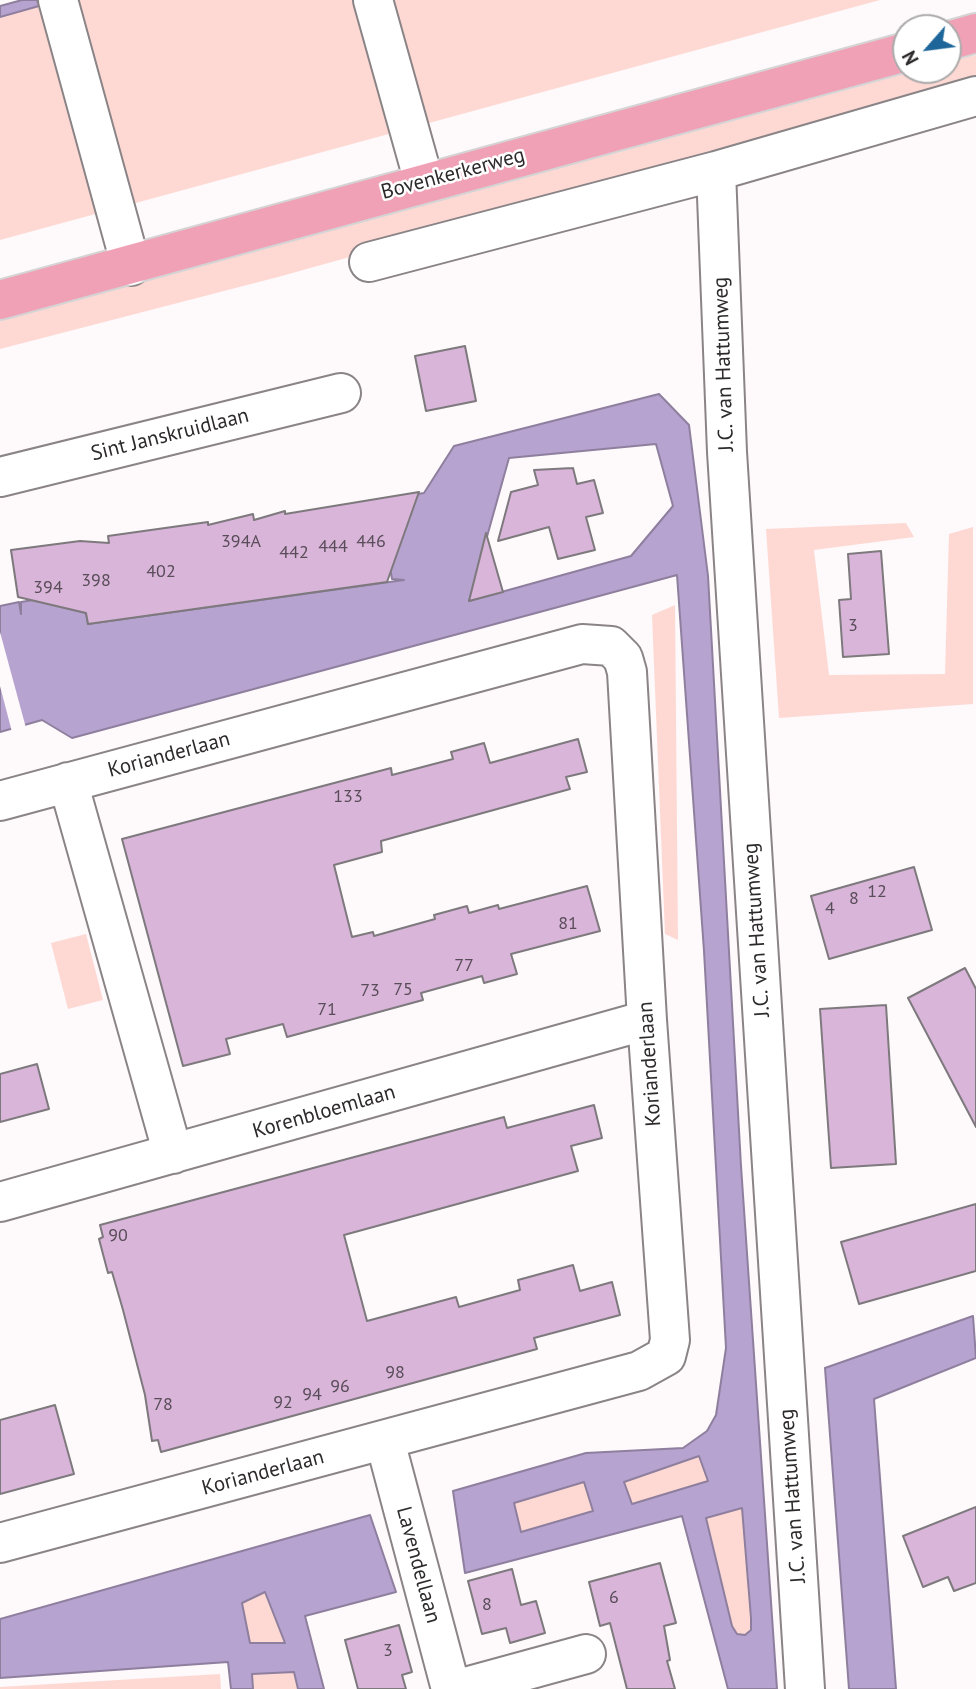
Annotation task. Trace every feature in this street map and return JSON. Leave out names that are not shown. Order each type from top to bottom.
[{"type":"main road","name":"Bovenkerkerweg","points":[[0,300],[892,56]]},
{"type":"street","points":[[58,0],[131,266]]},
{"type":"street","points":[[373,0],[424,182]]},
{"type":"street","points":[[369,262],[716,171],[976,96]]},
{"type":"street","name":"J.C. van Hattumweg","points":[[716,171],[727,452],[805,1689]]},
{"type":"street","name":"Sint Janskruidlaan","points":[[0,477],[341,393]]},
{"type":"street","name":"Korianderlaan","points":[[0,801],[582,644],[611,646],[623,658],[627,672],[647,1020],[670,1340],[666,1356],[639,1371],[0,1543]]},
{"type":"street","points":[[68,782],[173,1154]]},
{"type":"street","name":"Korenbloemlaan","points":[[0,1202],[647,1020]]},
{"type":"street","name":"Lavendellaan","points":[[385,1441],[450,1689]]},
{"type":"street","points":[[458,1689],[586,1654]]},
{"type":"shaded area","points":[[22,0],[37,0],[39,6],[0,17],[0,6]]},
{"type":"shaded area","points":[[60,0],[880,0],[0,240],[0,17]]},
{"type":"shaded area","points":[[976,55],[976,82],[278,277],[0,349],[0,321],[892,77],[892,84],[962,84],[962,58]]},
{"type":"shaded area","points":[[659,394],[689,425],[708,576],[741,1166],[777,1689],[728,1689],[682,1516],[465,1573],[453,1491],[586,1453],[683,1448],[707,1431],[716,1415],[726,1348],[704,951],[677,575],[72,738],[42,720],[0,732],[0,606],[19,602],[21,614],[21,602],[33,600],[86,613],[88,624],[404,580],[392,579],[390,568],[411,495],[424,493],[454,446]],"holes":[[[656,444],[673,506],[631,556],[469,601],[509,458]],[[699,1456],[708,1481],[632,1504],[624,1482]],[[584,1482],[593,1511],[521,1532],[514,1503]],[[742,1508],[751,1618],[751,1630],[745,1635],[737,1634],[732,1626],[706,1518]]]},
{"type":"shaded area","points":[[906,523],[914,537],[814,550],[829,675],[945,674],[949,534],[973,527],[973,704],[779,718],[766,529]]},
{"type":"shaded area","points":[[675,605],[678,940],[665,934],[652,615]]},
{"type":"shaded area","points":[[86,934],[103,1000],[68,1009],[51,943]]},
{"type":"shaded area","points":[[973,1316],[976,1358],[874,1399],[896,1689],[849,1689],[825,1368]]},
{"type":"shaded area","points":[[700,1456],[709,1481],[632,1504],[624,1482]]},
{"type":"shaded area","points":[[585,1482],[593,1511],[521,1532],[513,1503]]},
{"type":"shaded area","points":[[743,1508],[751,1618],[751,1630],[745,1635],[737,1634],[732,1626],[706,1518]]},
{"type":"shaded area","points":[[370,1515],[396,1592],[305,1616],[324,1689],[298,1689],[294,1672],[252,1674],[253,1689],[231,1689],[228,1662],[0,1678],[0,1619]],"holes":[[[265,1592],[285,1643],[250,1643],[242,1603]]]},
{"type":"shaded area","points":[[265,1592],[285,1643],[250,1644],[241,1603]]},
{"type":"shaded area","points":[[294,1672],[298,1689],[253,1689],[251,1674]]},
{"type":"shaded area","points":[[220,1674],[221,1689],[0,1689],[0,1687]]},
{"type":"pier","points":[[0,632],[26,728],[12,732],[0,686]]},
{"type":"building","points":[[465,346],[476,401],[426,411],[415,356]]},
{"type":"building","points":[[573,468],[577,484],[594,480],[603,513],[586,517],[595,550],[558,559],[549,527],[498,541],[511,492],[538,485],[534,470]]},
{"type":"building","points":[[419,492],[387,582],[88,624],[86,613],[18,597],[11,550],[80,541],[109,543],[108,536],[208,522],[208,525],[253,514],[254,520],[285,511],[285,514]]},
{"type":"building","points":[[486,533],[503,592],[469,601]]},
{"type":"building","points":[[881,551],[889,654],[843,657],[839,600],[851,599],[848,554]]},
{"type":"building","points":[[578,739],[587,772],[566,777],[570,789],[381,841],[382,852],[334,865],[352,937],[373,932],[374,936],[435,919],[434,915],[467,906],[469,913],[498,905],[499,909],[587,886],[600,931],[511,954],[517,974],[484,983],[482,976],[421,993],[423,1000],[287,1037],[283,1024],[226,1039],[230,1054],[183,1066],[122,839],[391,768],[392,775],[453,759],[451,752],[484,743],[490,763]]},
{"type":"building","points":[[914,867],[932,930],[829,959],[811,896]]},
{"type":"building","points":[[965,968],[976,989],[976,1127],[908,998]]},
{"type":"building","points":[[886,1005],[896,1164],[831,1168],[820,1009]]},
{"type":"building","points":[[37,1064],[49,1109],[0,1122],[0,1074]]},
{"type":"building","points":[[594,1105],[602,1138],[571,1146],[578,1171],[344,1235],[367,1321],[456,1297],[459,1307],[520,1290],[518,1280],[573,1265],[580,1291],[612,1282],[620,1315],[534,1338],[537,1349],[161,1452],[158,1440],[152,1441],[145,1395],[123,1310],[112,1272],[108,1273],[99,1239],[103,1237],[100,1225],[504,1117],[507,1128]]},
{"type":"building","points":[[976,1204],[976,1271],[859,1304],[841,1242]]},
{"type":"building","points":[[55,1405],[74,1474],[0,1494],[0,1420]]},
{"type":"building","points":[[976,1507],[976,1583],[954,1591],[948,1577],[923,1587],[903,1536]]},
{"type":"building","points":[[660,1563],[676,1623],[664,1626],[670,1660],[667,1661],[675,1689],[627,1689],[610,1623],[600,1626],[589,1582]]},
{"type":"building","points":[[512,1569],[521,1605],[536,1601],[545,1633],[510,1643],[506,1628],[482,1634],[468,1581]]},
{"type":"building","points":[[399,1625],[412,1672],[402,1675],[406,1689],[358,1689],[345,1640]]}]
